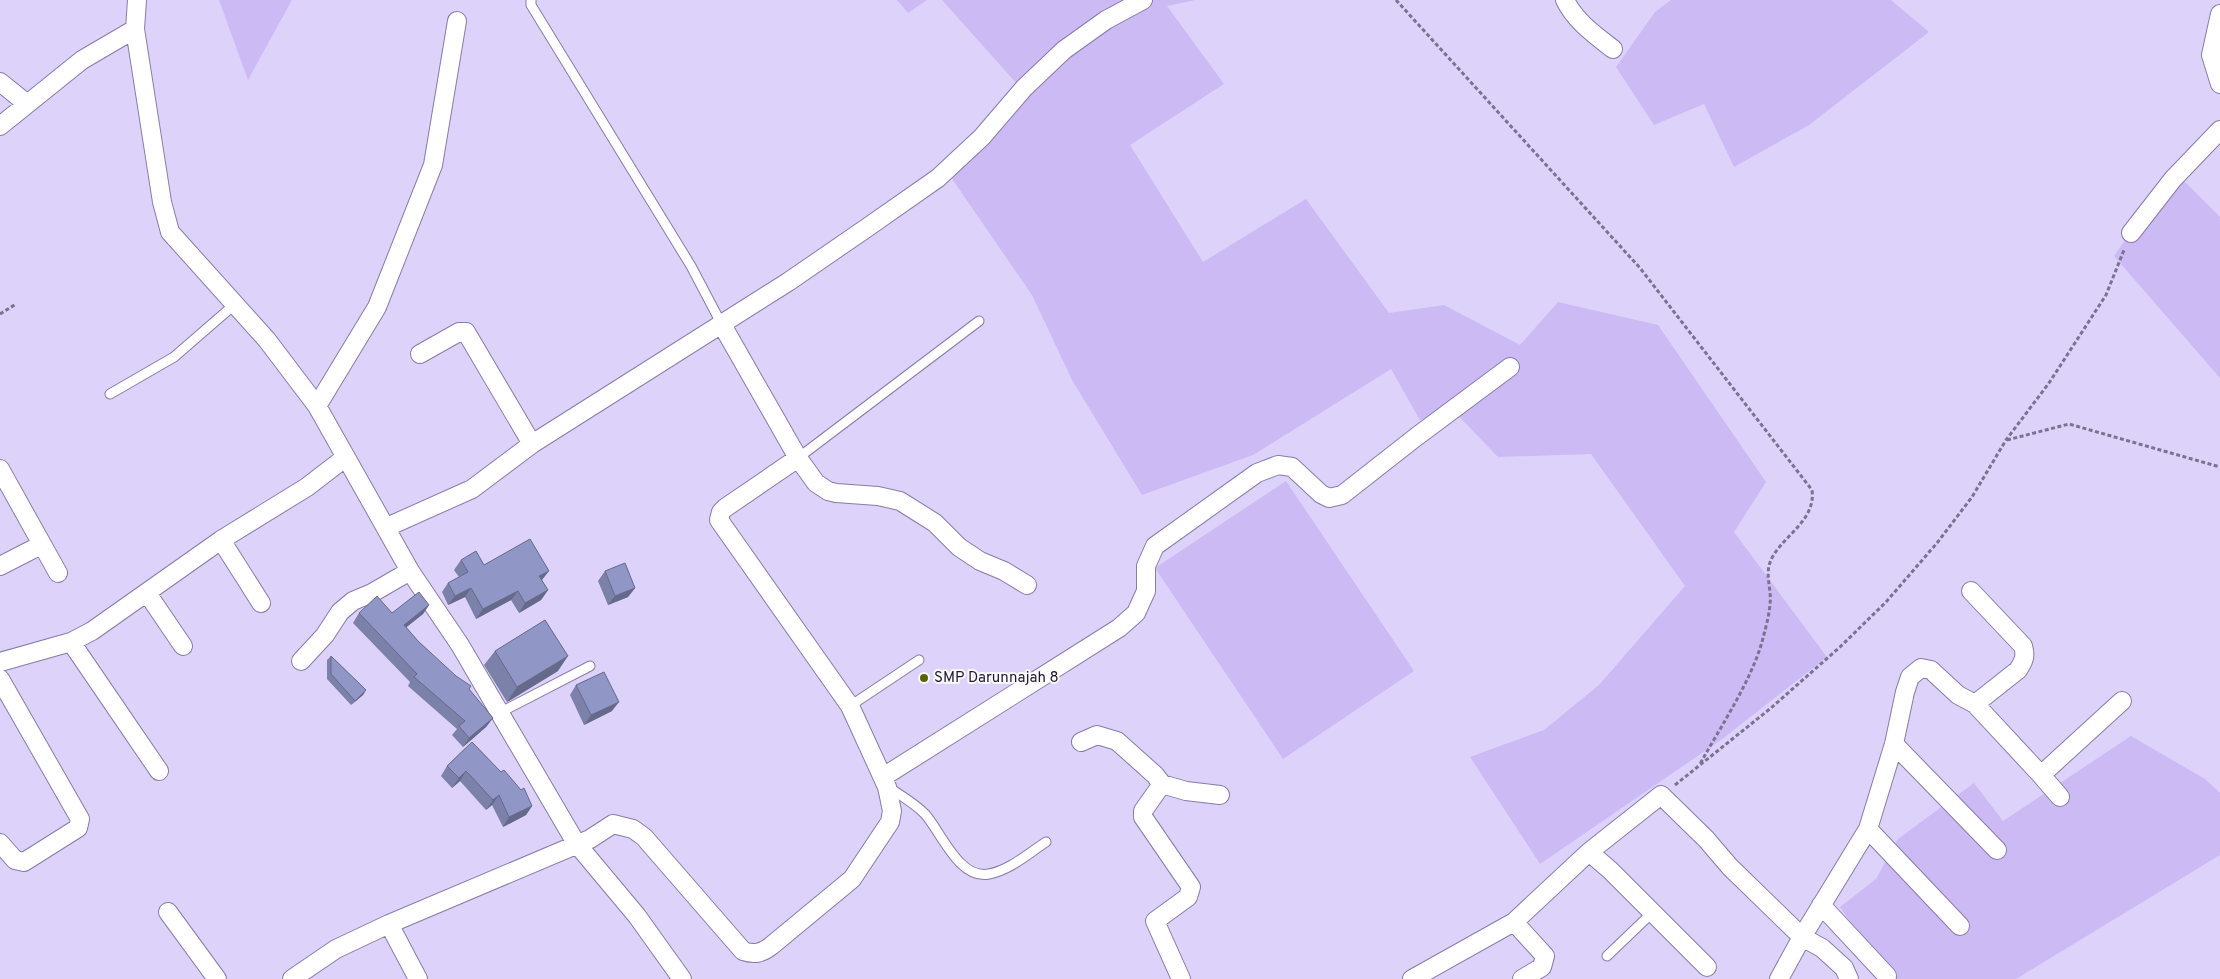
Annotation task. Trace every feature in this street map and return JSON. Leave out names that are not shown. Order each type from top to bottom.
[{"type":"street","points":[[137,0],[134,29],[166,223],[174,239],[267,340],[317,406],[387,527],[410,571],[460,645],[576,843],[637,916],[682,979]]},
{"type":"street","points":[[387,527],[472,489],[532,444],[788,282],[938,178],[982,137],[1024,88],[1064,50],[1106,20],[1143,0]]},
{"type":"street","points":[[1565,0],[1569,8],[1590,31],[1613,49]]},
{"type":"street","points":[[2220,14],[2211,54],[2220,84]]},
{"type":"street","points":[[317,406],[377,307],[433,165],[457,21]]},
{"type":"street","points":[[0,126],[26,103],[82,60],[134,29]]},
{"type":"street","points":[[0,82],[26,103]]},
{"type":"street","points":[[2131,233],[2173,179],[2220,130]]},
{"type":"street","points":[[721,323],[798,458],[816,483],[828,491],[878,496],[900,502],[935,524],[959,547],[980,561],[1004,571],[1027,584]]},
{"type":"street","points":[[420,354],[459,332],[466,332],[532,444]]},
{"type":"street","points":[[885,782],[1119,628],[1136,613],[1146,591],[1146,566],[1155,546],[1257,473],[1278,465],[1292,467],[1321,494],[1329,498],[1342,495],[1510,367]]},
{"type":"street","points":[[0,662],[71,642],[92,631],[221,540],[307,487],[346,457]]},
{"type":"street","points":[[292,979],[336,949],[389,924],[590,838],[613,824],[633,829],[644,837],[743,951],[750,954],[762,953],[852,879],[890,822],[892,811],[885,782],[850,706],[720,520],[725,508],[798,458]]},
{"type":"street","points":[[2,477],[58,573]]},
{"type":"street","points":[[221,540],[261,602]]},
{"type":"street","points":[[0,566],[41,545]]},
{"type":"street","points":[[301,661],[315,648],[340,612],[353,601],[372,593],[410,571]]},
{"type":"street","points":[[1971,591],[2023,646],[2025,656],[2018,670],[1975,704]]},
{"type":"street","points":[[147,593],[183,646]]},
{"type":"street","points":[[71,642],[159,771]]},
{"type":"street","points":[[1779,979],[1802,937],[1868,829],[1894,744],[1904,692],[1910,676],[1921,668],[1931,670],[1958,695],[1975,704],[2060,797]]},
{"type":"street","points":[[0,679],[80,819],[78,828],[24,862],[15,860],[0,843]]},
{"type":"street","points":[[2041,775],[2122,701]]},
{"type":"street","points":[[1081,742],[1097,735],[1117,742],[1155,775],[1162,784]]},
{"type":"street","points":[[1894,744],[1997,850]]},
{"type":"street","points":[[1162,784],[1168,784],[1186,791],[1220,795]]},
{"type":"street","points":[[1162,784],[1143,811],[1143,817],[1191,887],[1188,897],[1155,922],[1181,979]]},
{"type":"street","points":[[1412,979],[1514,922],[1590,852],[1661,796],[1802,937],[1822,948],[1844,968],[1849,979]]},
{"type":"street","points":[[1868,829],[1960,926]]},
{"type":"street","points":[[1590,852],[1707,967]]},
{"type":"street","points":[[1821,906],[1887,976]]},
{"type":"street","points":[[168,912],[216,979]]},
{"type":"street","points":[[1514,922],[1544,956],[1542,967],[1522,979]]},
{"type":"street","points":[[389,924],[418,979]]},
{"type":"lane","points":[[531,0],[531,5],[691,266],[721,323]]},
{"type":"lane","points":[[110,394],[174,357],[234,305]]},
{"type":"lane","points":[[798,458],[979,320]]},
{"type":"lane","points":[[850,706],[919,660]]},
{"type":"lane","points":[[499,713],[590,666]]},
{"type":"lane","points":[[885,782],[925,815],[955,858],[970,870],[987,875],[1001,870],[1046,842]]},
{"type":"lane","points":[[1607,956],[1653,912]]},
{"type":"path","points":[[1396,0],[1640,268],[1812,490],[1813,501],[1800,526],[1774,555],[1768,568],[1770,603],[1762,643],[1743,686],[1700,764]]},
{"type":"path","points":[[1661,796],[1771,708],[1840,647],[1886,602],[1937,543],[1972,496],[2006,440],[2050,383],[2106,295],[2131,233]]},
{"type":"path","points":[[0,314],[16,304]]},
{"type":"path","points":[[2006,440],[2069,424],[2220,467]]},
{"type":"shaded area","points":[[219,0],[292,0],[248,80]]},
{"type":"shaded area","points":[[897,0],[927,0],[908,13]]},
{"type":"shaded area","points":[[942,0],[1195,0],[1167,6],[1224,84],[1130,145],[1203,262],[1306,199],[1389,313],[1444,305],[1520,345],[1558,302],[1658,325],[1766,482],[1734,532],[1827,657],[1721,740],[1540,864],[1470,757],[1544,730],[1599,685],[1685,586],[1591,454],[1498,457],[1451,408],[1420,420],[1391,369],[1253,455],[1142,495],[1072,380],[1032,295],[948,173],[1018,85]]},
{"type":"shaded area","points":[[1671,0],[1891,0],[1929,32],[1809,125],[1734,167],[1704,104],[1654,125],[1616,67],[1655,12]]},
{"type":"shaded area","points":[[2174,171],[2220,217],[2220,378],[2114,256]]},
{"type":"shaded area","points":[[1286,481],[1414,671],[1283,759],[1155,568]]},
{"type":"shaded area","points":[[2131,736],[2205,779],[2220,793],[2220,855],[2016,979],[1889,979],[1840,907],[1876,879],[1898,839],[1974,783],[2003,821]]},
{"type":"building","points":[[530,539],[549,571],[539,576],[548,590],[525,603],[518,591],[483,609],[471,588],[455,596],[448,583],[468,572],[461,560],[476,551],[484,565]]},
{"type":"building","points":[[625,563],[635,588],[615,596],[605,571]]},
{"type":"building","points":[[419,592],[429,605],[404,625],[418,641],[456,676],[471,686],[469,689],[493,718],[469,738],[459,726],[465,721],[414,677],[417,674],[359,613],[377,596],[392,613]]},
{"type":"building","points":[[545,620],[568,656],[517,687],[495,651]]},
{"type":"building","points":[[331,656],[366,690],[355,701],[331,674]]},
{"type":"building","points":[[604,672],[619,702],[591,715],[576,685]]},
{"type":"building","points":[[472,742],[501,772],[504,770],[521,790],[524,788],[532,806],[509,817],[499,795],[493,800],[466,771],[459,778],[447,766]]},
{"type":"place","name":"SMP Darunnajah 8","points":[[924,678]]}]
